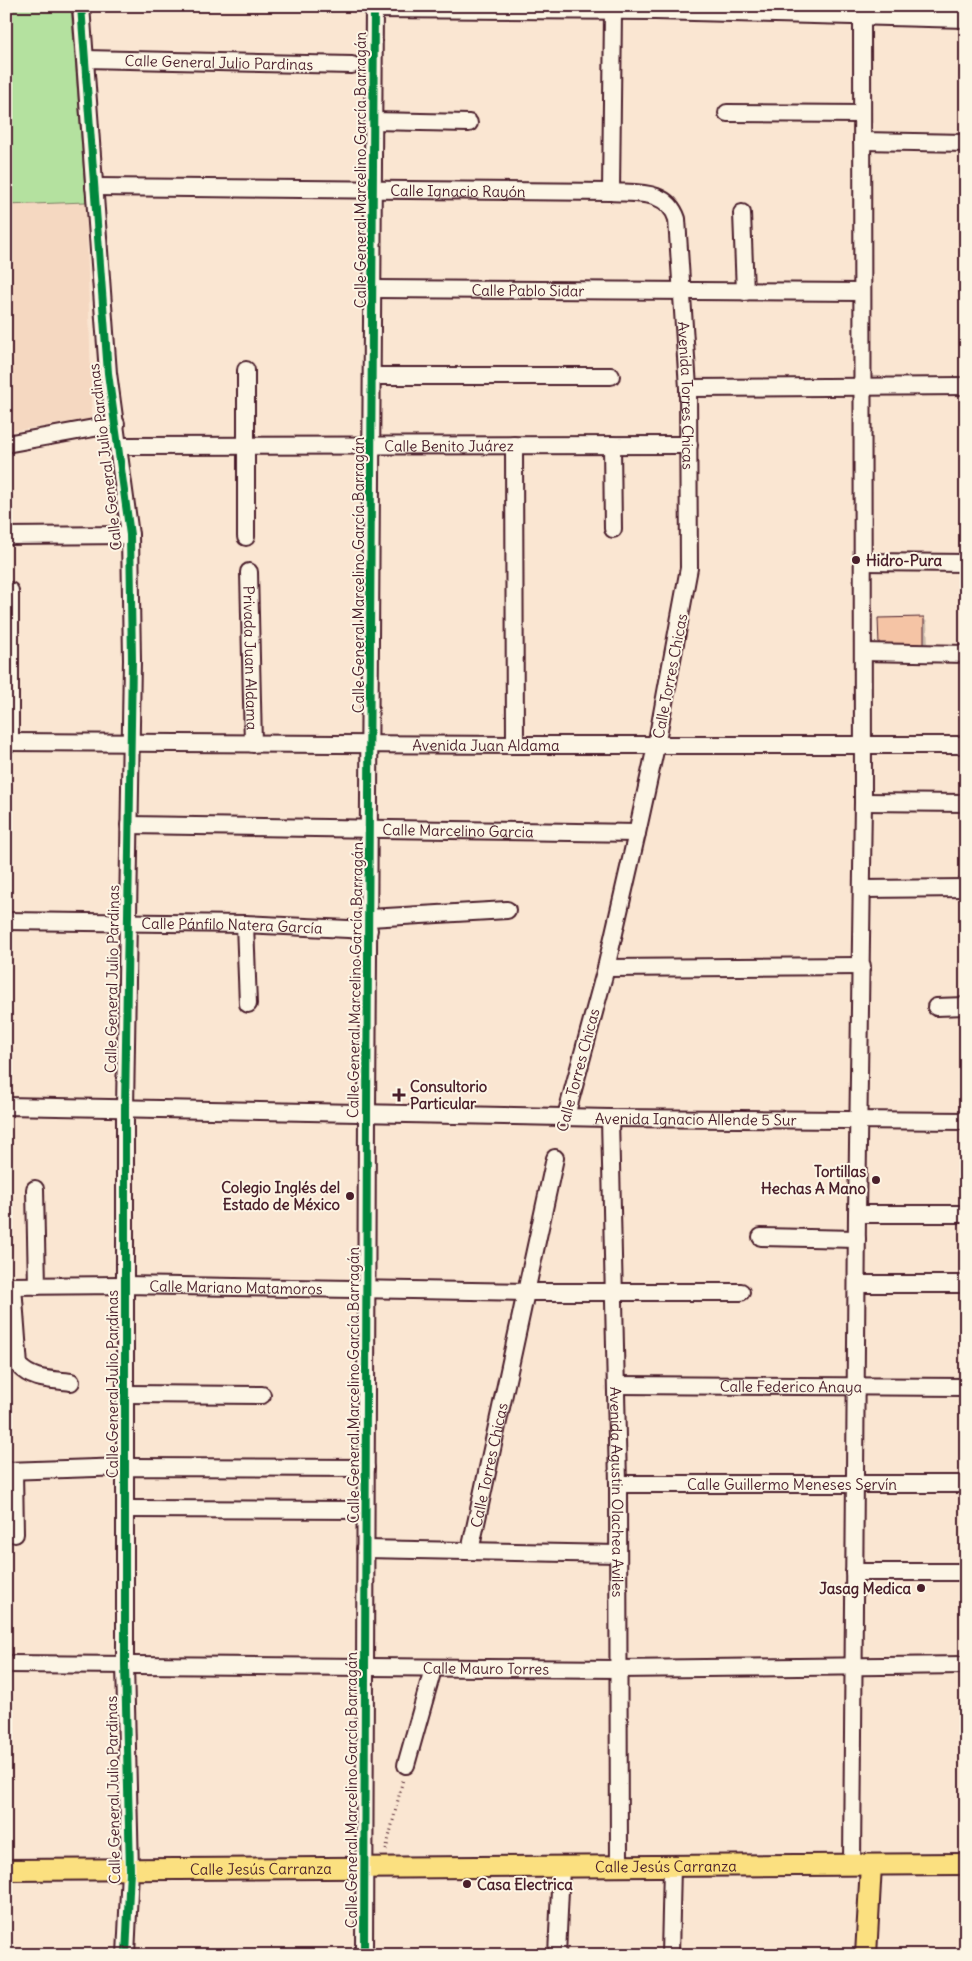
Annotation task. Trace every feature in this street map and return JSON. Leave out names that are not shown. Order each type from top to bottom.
[{"type":"main road","name":"Calle Jesús Carranza","points":[[6,1870],[966,1864]]},
{"type":"main road","points":[[861,1865],[866,1955]]},
{"type":"street","name":"Calle General Julio Pardinas","points":[[81,6],[108,373],[120,446],[130,535],[131,742],[126,923],[125,1109],[125,1665],[130,1870],[126,1955]]},
{"type":"street","points":[[374,8],[862,12],[966,19]]},
{"type":"street","name":"Calle General Marcelino García Barragán","points":[[364,1955],[374,1868],[365,1668],[365,1549],[374,8]]},
{"type":"street","points":[[611,192],[613,11]]},
{"type":"street","points":[[861,1865],[853,1667],[857,1214],[864,802],[862,12]]},
{"type":"street","name":"Calle General Julio Pardinas","points":[[85,60],[352,65]]},
{"type":"street","points":[[727,113],[862,114]]},
{"type":"street","points":[[373,121],[469,123]]},
{"type":"street","points":[[862,141],[966,143]]},
{"type":"street","name":"Calle Ignacio Rayón","points":[[94,187],[611,192],[650,195],[670,203]]},
{"type":"street","name":"Avenida Torres Chicas","points":[[670,203],[677,218],[688,388],[690,544],[686,589]]},
{"type":"street","points":[[742,213],[745,292]]},
{"type":"street","name":"Calle Pablo Sidar","points":[[373,289],[862,292]]},
{"type":"street","points":[[246,370],[246,537]]},
{"type":"street","points":[[372,376],[611,376]]},
{"type":"street","points":[[688,388],[966,386]]},
{"type":"street","points":[[6,444],[116,424]]},
{"type":"street","name":"Calle Benito Juárez","points":[[120,446],[372,444],[689,446]]},
{"type":"street","points":[[514,445],[515,745]]},
{"type":"street","points":[[612,445],[613,529]]},
{"type":"street","points":[[6,536],[130,535]]},
{"type":"street","points":[[863,562],[966,563]]},
{"type":"street","name":"Privada Juan Aldama","points":[[249,572],[253,744]]},
{"type":"street","name":"Calle Torres Chicas","points":[[566,1116],[606,968],[637,833],[686,589]]},
{"type":"street","points":[[8,742],[10,590]]},
{"type":"street","points":[[863,652],[966,654]]},
{"type":"street","name":"Avenida Juan Aldama","points":[[8,742],[656,746],[966,745]]},
{"type":"street","points":[[864,802],[966,803]]},
{"type":"street","name":"Calle Marcelino Garcia","points":[[129,825],[637,833]]},
{"type":"street","points":[[862,888],[966,888]]},
{"type":"street","name":"Calle Pánfilo Natera García","points":[[8,921],[369,924],[507,910]]},
{"type":"street","points":[[244,924],[248,1004]]},
{"type":"street","points":[[606,968],[862,966]]},
{"type":"street","points":[[936,1007],[966,1006]]},
{"type":"street","name":"Avenida Ignacio Allende 5 Sur","points":[[6,1106],[610,1118],[966,1121]]},
{"type":"street","name":"Avenida Agustin Olachea Aviles","points":[[610,1118],[618,1484],[619,1866]]},
{"type":"street","name":"Calle Torres Chicas","points":[[470,1551],[556,1158]]},
{"type":"street","points":[[35,1189],[37,1286]]},
{"type":"street","points":[[857,1214],[966,1214]]},
{"type":"street","points":[[762,1237],[857,1239]]},
{"type":"street","name":"Calle Mariano Matamoros","points":[[10,1286],[125,1284],[526,1292],[742,1292]]},
{"type":"street","points":[[857,1284],[966,1284]]},
{"type":"street","points":[[10,1286],[19,1366],[27,1374],[37,1378],[71,1382]]},
{"type":"street","name":"Calle Federico Anaya","points":[[616,1385],[966,1387]]},
{"type":"street","points":[[125,1394],[262,1395]]},
{"type":"street","points":[[15,1534],[10,1471],[125,1467],[366,1468]]},
{"type":"street","name":"Calle Guillermo Meneses Servín","points":[[618,1484],[966,1484]]},
{"type":"street","points":[[125,1509],[366,1510]]},
{"type":"street","points":[[365,1549],[618,1554]]},
{"type":"street","points":[[854,1572],[966,1572]]},
{"type":"street","name":"Calle Mauro Torres","points":[[6,1664],[618,1670],[966,1665]]},
{"type":"street","points":[[406,1766],[433,1668]]},
{"type":"street","points":[[670,1955],[672,1866]]},
{"type":"street","points":[[557,1955],[561,1868]]},
{"type":"path","points":[[8,742],[8,921]]},
{"type":"path","points":[[374,1868],[406,1766]]},
{"type":"shaded area","points":[[86,202],[92,419],[6,432],[6,205]]},
{"type":"green space","points":[[6,6],[71,6],[86,202],[6,205]]},
{"type":"building","points":[[924,617],[924,645],[879,645],[878,618]]},
{"type":"cycle path","points":[[81,6],[108,373],[130,535],[132,660],[125,1109],[125,1665],[130,1870],[126,1955]]},
{"type":"cycle path","points":[[364,1955],[374,6]]},
{"type":"place","name":"Hidro-Pura","points":[[856,560]]},
{"type":"place","name":"Consultorio Particular","points":[[399,1095]]},
{"type":"place","name":"Tortillas Hechas A Mano","points":[[876,1180]]},
{"type":"place","name":"Colegio Inglés del Estado de México","points":[[350,1196]]},
{"type":"place","name":"Jasag Medica","points":[[921,1588]]},
{"type":"place","name":"Casa Electrica","points":[[467,1884]]}]
